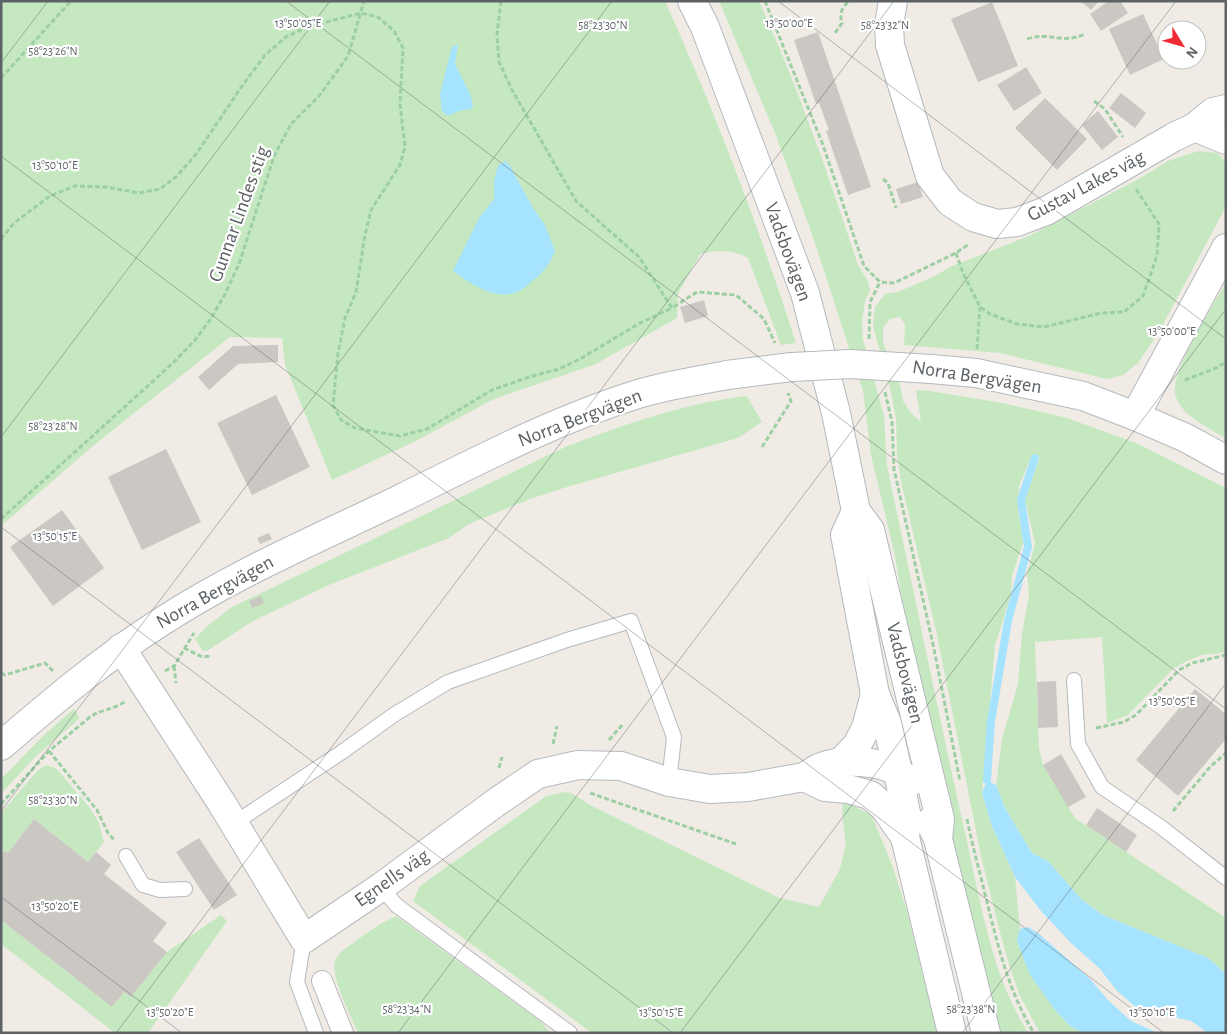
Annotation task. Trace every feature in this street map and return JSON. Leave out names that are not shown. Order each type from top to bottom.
[{"type":"street","name":"Vadsbovägen","points":[[692,1],[704,27],[805,293],[836,414],[856,512],[870,530],[940,819],[938,839]]},
{"type":"street","name":"Gustav Lakes väg","points":[[893,1],[889,25],[890,45],[930,176],[950,202],[973,217],[997,224],[1017,222],[1046,210],[1195,127],[1213,112],[1226,109]]},
{"type":"street","points":[[1195,127],[1226,140]]},
{"type":"street","points":[[1135,416],[1226,248]]},
{"type":"street","name":"Norra Bergvägen","points":[[1,746],[47,706],[121,648],[169,616],[239,576],[529,437],[638,394],[680,384],[727,375],[792,367],[850,364],[894,365],[976,373],[1082,396],[1186,438],[1226,460]]},
{"type":"street","name":"Vadsbovägen","points":[[856,512],[845,535],[875,694],[887,723],[898,772],[907,818],[905,837],[952,1033]]},
{"type":"street","points":[[121,648],[159,705],[304,939]]},
{"type":"street","name":"Vadsbovägen","points":[[841,762],[857,745],[866,728],[875,694]]},
{"type":"street","name":"Vadsbovägen","points":[[804,777],[820,767],[841,762],[852,762],[880,765],[898,772],[918,789],[928,819],[938,839],[986,1033]]},
{"type":"street","name":"Egnells väg","points":[[304,939],[381,888],[498,801],[538,774],[578,765],[621,766],[669,782],[710,789],[748,787],[804,777]]},
{"type":"street","name":"Vadsbovägen","points":[[804,777],[825,787],[848,789],[870,795],[884,808],[905,837]]},
{"type":"street","points":[[322,981],[343,1033]]},
{"type":"lane","points":[[233,824],[342,752],[395,714],[448,682],[567,640],[631,621],[674,737],[669,782]]},
{"type":"lane","points":[[1074,680],[1078,744],[1102,786],[1161,827],[1226,878]]},
{"type":"lane","points":[[126,856],[143,885],[160,890],[185,889]]},
{"type":"lane","points":[[381,888],[396,905],[570,1033]]},
{"type":"lane","points":[[304,939],[297,982],[316,1033]]},
{"type":"path","points":[[1,78],[71,1]]},
{"type":"path","name":"Gunnar Lindes stig","points":[[1,519],[173,363],[195,340],[210,320],[239,264],[274,156],[291,124],[320,95],[348,56],[364,1]]},
{"type":"path","points":[[501,1],[497,34],[500,62],[512,90],[576,202],[639,257],[672,308]]},
{"type":"path","points":[[765,1],[823,145],[864,266],[880,282],[894,283],[956,253],[963,273],[980,307],[990,314],[1017,324],[1044,327],[1101,313],[1124,312],[1143,296],[1157,256],[1158,224],[1104,108],[1094,101]]},
{"type":"path","points":[[834,33],[842,23],[840,17],[841,10],[849,1]]},
{"type":"path","points":[[1,240],[14,223],[50,196],[75,186],[106,187],[139,193],[160,189],[177,176],[197,152],[265,55],[286,37],[307,27],[361,13],[378,17],[394,31],[403,48],[400,104],[405,147],[400,165],[372,210],[365,235],[356,292],[345,318],[338,353],[333,406],[341,420],[355,428],[400,436],[427,429],[492,390],[559,369],[580,359],[640,322],[672,308],[697,292],[736,295],[764,319],[777,351]]},
{"type":"path","points":[[1027,39],[1037,35],[1045,35],[1066,40],[1075,39],[1085,34]]},
{"type":"path","points":[[883,179],[888,183],[896,208]]},
{"type":"path","points":[[868,343],[870,302],[880,282]]},
{"type":"path","points":[[977,354],[980,307]]},
{"type":"path","points":[[1181,381],[1216,368],[1226,362]]},
{"type":"path","points":[[762,448],[790,401],[786,385]]},
{"type":"path","points":[[884,389],[892,422],[894,469],[932,639],[962,790]]},
{"type":"path","points":[[184,648],[202,656],[212,656]]},
{"type":"path","points":[[1077,732],[1124,722],[1136,715],[1179,670],[1192,663],[1226,655]]},
{"type":"path","points":[[1,673],[6,675],[45,663],[54,672]]},
{"type":"path","points":[[1,804],[49,751],[97,712],[115,708],[122,704]]},
{"type":"path","points":[[607,742],[623,724]]},
{"type":"path","points":[[552,752],[556,726]]},
{"type":"path","points":[[49,751],[97,810],[108,834],[126,856]]},
{"type":"path","points":[[1161,827],[1198,778],[1226,753]]},
{"type":"path","points":[[586,792],[736,844]]},
{"type":"path","points":[[967,818],[994,930],[1008,977],[1018,1004],[1034,1033]]},
{"type":"green space","points":[[1,1],[665,1],[735,170],[767,256],[796,343],[781,345],[748,258],[724,251],[700,254],[678,294],[677,318],[596,364],[494,399],[416,441],[332,480],[285,365],[282,338],[230,337],[94,445],[1,526]]},
{"type":"green space","points":[[719,1],[759,1],[787,66],[812,132],[858,265],[868,281],[870,290],[865,301],[862,321],[863,339],[884,416],[887,466],[944,738],[981,907],[995,960],[1015,1010],[1028,1033],[1001,1033],[977,947],[911,653],[895,556],[871,455],[863,391],[813,237],[775,133]]},
{"type":"green space","points":[[1198,151],[1217,153],[1226,162],[1226,204],[1159,332],[1138,363],[1123,375],[1107,379],[1000,353],[904,345],[905,324],[900,317],[890,319],[883,328],[883,343],[901,388],[903,401],[911,413],[921,422],[916,390],[1003,403],[1067,418],[1136,443],[1226,488],[1226,652],[1202,655],[1173,669],[1128,715],[1107,723],[1102,637],[1035,642],[1039,748],[1043,765],[1075,818],[1226,918],[1226,974],[1208,958],[1103,915],[1081,899],[1048,861],[1032,853],[1005,808],[996,785],[1002,739],[1018,684],[1022,633],[1029,595],[1027,573],[1035,543],[1025,500],[1040,457],[1032,456],[1019,486],[1018,512],[1024,540],[1012,576],[1011,595],[995,645],[982,793],[992,826],[1015,877],[1020,929],[1017,941],[1022,953],[1070,1026],[1083,1033],[1040,1033],[1020,996],[1010,968],[981,856],[937,635],[902,486],[897,457],[896,419],[890,388],[873,326],[875,307],[885,294],[898,292],[935,276],[950,267],[1029,236],[1137,180],[1168,161]]},
{"type":"green space","points":[[1226,283],[1226,438],[1204,426],[1184,410],[1176,397],[1175,386],[1185,356]]},
{"type":"green space","points":[[747,396],[762,422],[738,438],[530,499],[469,524],[449,538],[329,585],[253,621],[207,651],[203,651],[195,639],[206,627],[232,607],[565,447],[631,423],[677,409]]},
{"type":"green space","points":[[74,709],[79,719],[34,758],[1,794],[1,779],[46,733]]},
{"type":"green space","points":[[46,765],[56,768],[90,808],[99,823],[104,842],[88,862],[34,819],[8,853],[4,851],[1,854],[1,813],[37,771]]},
{"type":"green space","points":[[565,792],[571,793],[592,806],[780,898],[819,907],[840,869],[846,844],[842,801],[872,816],[892,865],[907,911],[937,1033],[592,1033],[413,901],[420,886],[546,796]]},
{"type":"green space","points":[[221,915],[227,921],[148,1033],[115,1033],[1,944],[1,920],[112,1007],[124,992],[131,997],[167,952]]},
{"type":"green space","points":[[396,916],[541,1022],[550,1033],[358,1033],[346,1007],[335,975],[334,966],[336,959],[342,951],[380,924]]},
{"type":"water","points":[[458,44],[455,64],[471,96],[473,108],[448,116],[442,111],[440,94],[452,47]]},
{"type":"water","points":[[505,161],[510,166],[533,208],[545,225],[555,251],[546,268],[525,287],[517,292],[500,294],[483,289],[453,271],[479,218],[494,199],[494,181],[498,166]]},
{"type":"water","points":[[987,780],[996,785],[1005,808],[1032,853],[1048,861],[1081,899],[1103,915],[1208,958],[1226,974],[1226,1033],[1208,1033],[1191,1021],[1138,1009],[1117,991],[1100,969],[1071,943],[1041,911],[1015,877],[992,826],[982,793]]},
{"type":"water","points":[[1028,927],[1038,933],[1090,979],[1108,1000],[1131,1021],[1158,1033],[1083,1033],[1070,1026],[1055,1010],[1030,975],[1017,941],[1020,929]]},
{"type":"building","points":[[1080,1],[1099,1],[1091,10]]},
{"type":"building","points":[[1109,1],[1120,1],[1128,13],[1101,31],[1090,14]]},
{"type":"building","points":[[992,2],[1018,66],[978,82],[951,19]]},
{"type":"building","points":[[1143,14],[1157,44],[1157,62],[1130,75],[1109,29]]},
{"type":"building","points":[[818,32],[871,187],[848,195],[826,131],[829,130],[819,103],[816,104],[794,40]]},
{"type":"building","points":[[1026,67],[1042,93],[1014,111],[997,85]]},
{"type":"building","points":[[1121,93],[1146,113],[1135,128],[1109,108]]},
{"type":"building","points":[[1045,98],[1087,139],[1057,170],[1015,128]]},
{"type":"building","points":[[1098,111],[1118,137],[1102,150],[1082,125]]},
{"type":"building","points":[[918,182],[923,197],[901,204],[896,189]]},
{"type":"building","points":[[704,300],[708,316],[685,323],[680,307]]},
{"type":"building","points":[[278,345],[278,362],[238,364],[209,390],[198,377],[233,346]]},
{"type":"building","points":[[276,395],[310,467],[252,495],[217,423]]},
{"type":"building","points":[[166,449],[201,522],[142,550],[108,477]]},
{"type":"building","points":[[62,510],[104,568],[53,606],[10,547]]},
{"type":"building","points":[[269,533],[272,539],[260,544],[257,538]]},
{"type":"building","points":[[261,596],[264,603],[252,608],[249,601]]},
{"type":"building","points":[[1056,681],[1058,727],[1038,728],[1037,682]]},
{"type":"building","points":[[1195,689],[1226,714],[1226,739],[1178,796],[1136,760]]},
{"type":"building","points":[[1061,754],[1086,797],[1068,807],[1043,765]]},
{"type":"building","points":[[1097,808],[1137,835],[1126,852],[1086,825]]},
{"type":"building","points":[[34,819],[88,862],[96,852],[111,865],[104,874],[167,923],[153,941],[167,952],[131,997],[124,992],[112,1007],[1,920],[1,854],[4,851],[8,853]]},
{"type":"building","points":[[199,838],[237,895],[214,910],[176,852]]},
{"type":"waterway","points":[[987,780],[991,721],[1008,621],[1028,547],[1021,500],[1035,458]]}]
